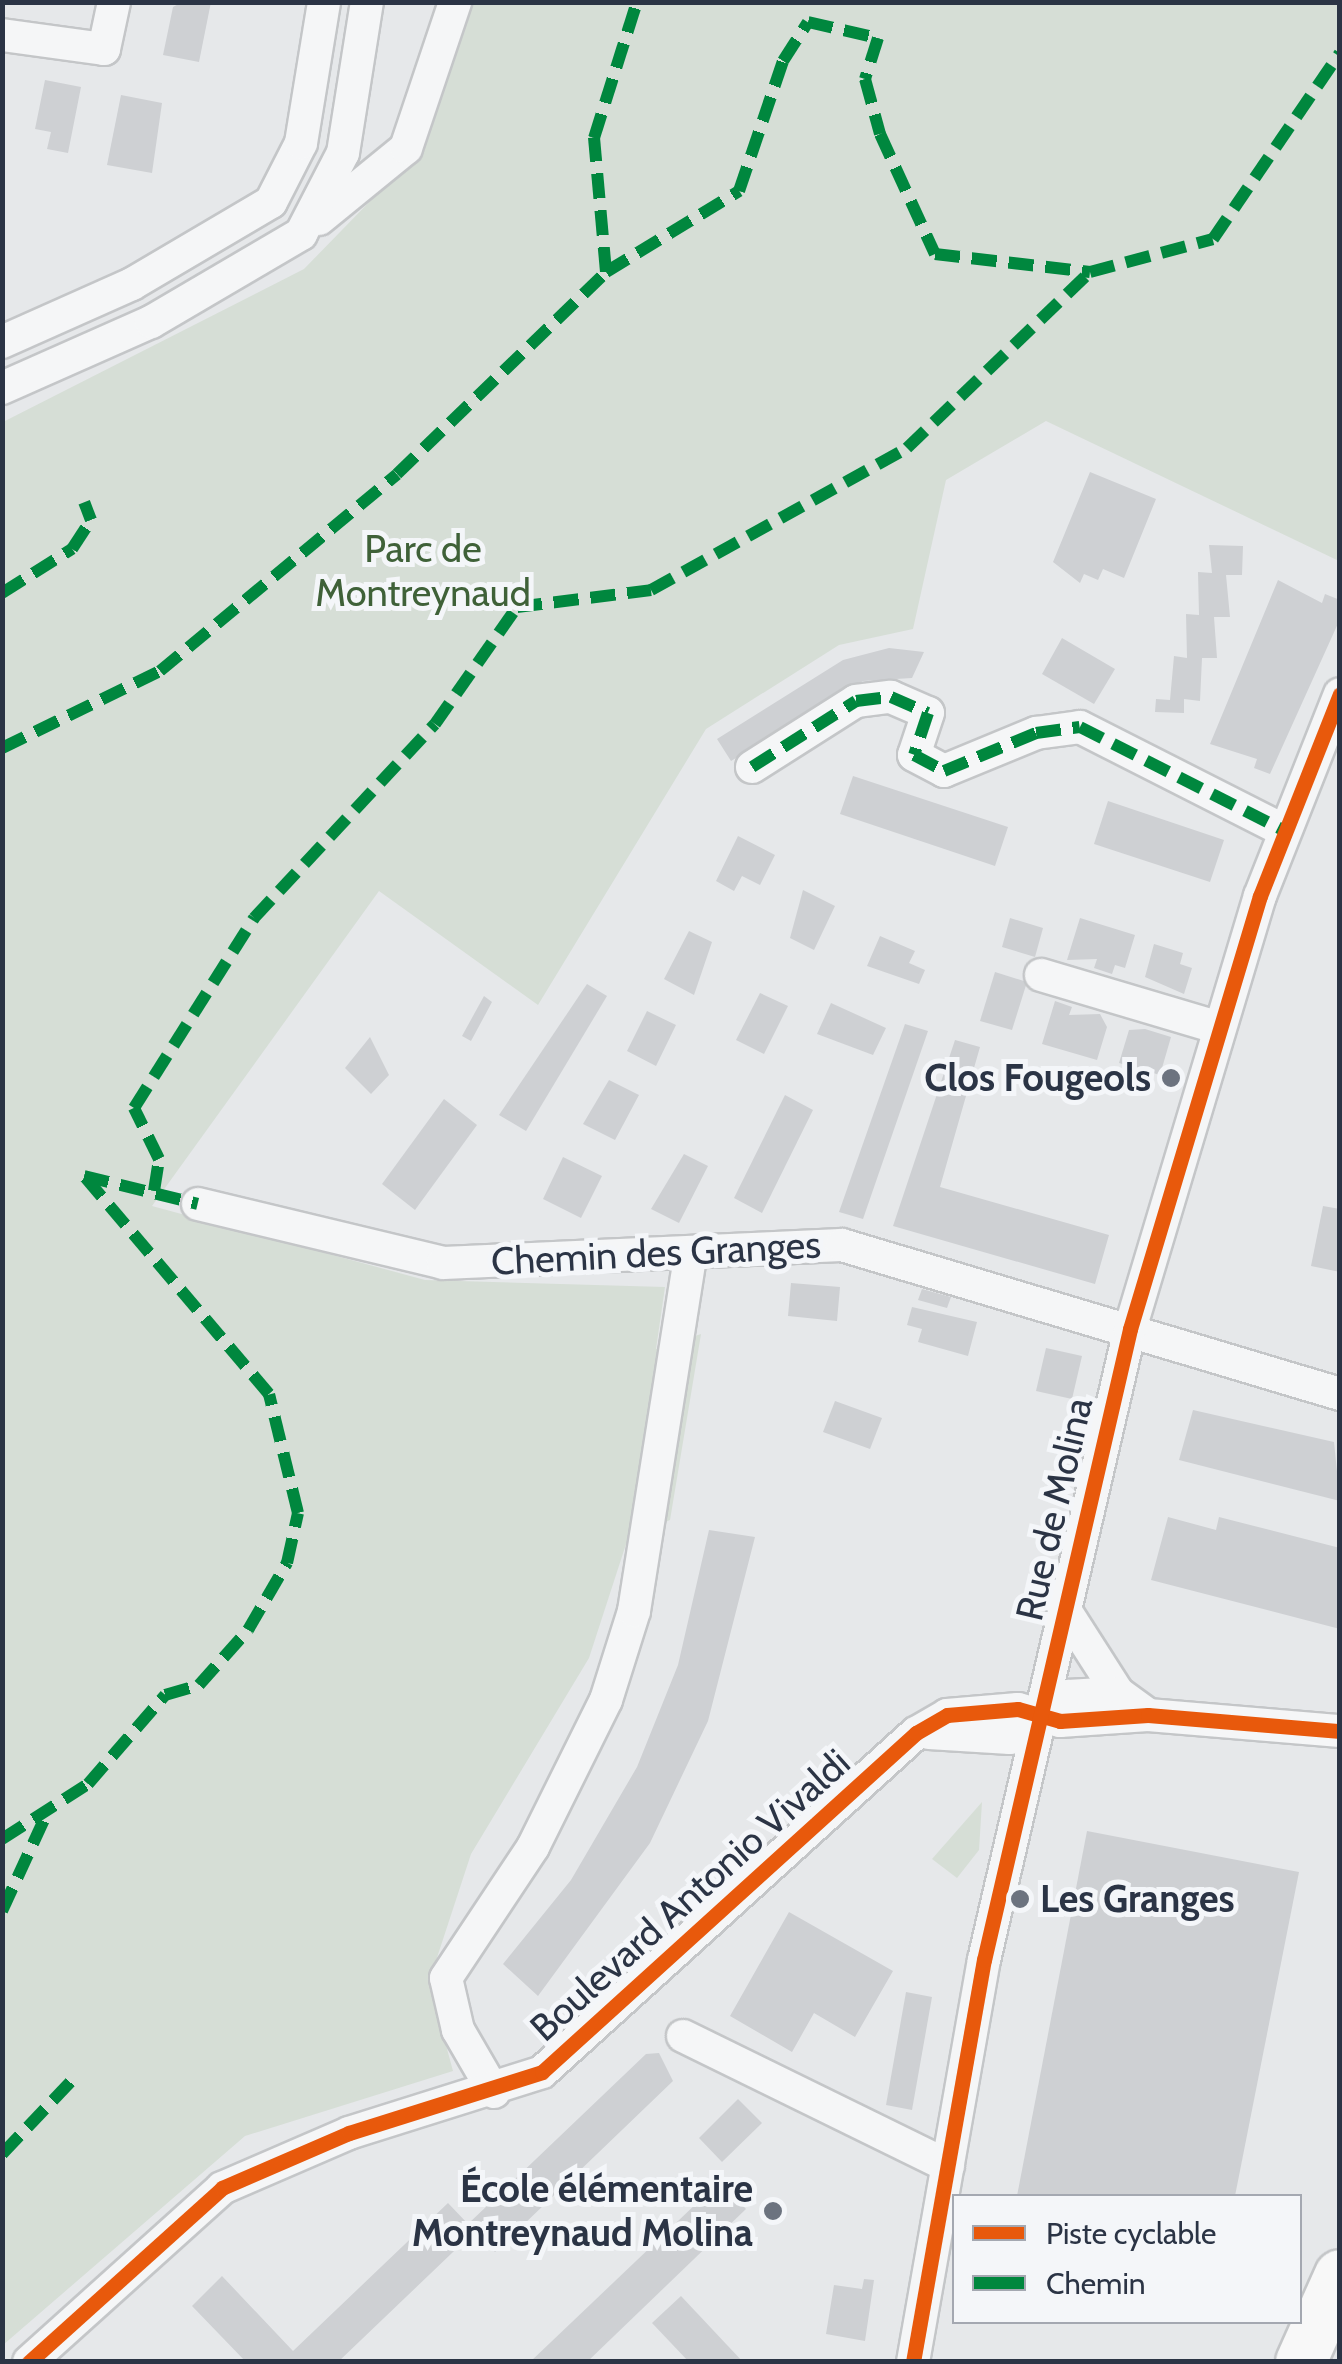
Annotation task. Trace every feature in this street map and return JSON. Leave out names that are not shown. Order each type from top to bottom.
[{"type":"highway","points":[[1301,2362],[1340,2275]]},
{"type":"street","points":[[2,35],[104,49],[114,2]]},
{"type":"street","points":[[2,342],[132,284],[271,202],[301,143],[324,2]]},
{"type":"street","points":[[301,234],[342,153],[367,2]]},
{"type":"street","points":[[2,388],[152,322],[301,234],[406,148],[456,2]]},
{"type":"street","points":[[271,202],[301,234]]},
{"type":"street","name":"Rue de Molina","points":[[913,2362],[948,2166],[1064,1607],[1130,1329],[1217,1027],[1283,830],[1340,694]]},
{"type":"street","points":[[752,767],[856,702],[891,697],[928,713],[914,755],[944,771],[1036,733],[1080,726],[1283,830]]},
{"type":"street","points":[[1041,976],[1217,1027]]},
{"type":"street","name":"Chemin des Granges","points":[[198,1204],[443,1263],[842,1244],[1340,1394]]},
{"type":"street","points":[[494,2092],[458,2030],[446,1978],[533,1848],[606,1700],[634,1610],[691,1252]]},
{"type":"street","points":[[1064,1607],[1118,1693],[1148,1715]]},
{"type":"street","points":[[1042,1719],[1068,1696],[1118,1693]]},
{"type":"street","points":[[1042,1719],[1148,1715],[1340,1731]]},
{"type":"street","name":"Boulevard Antonio Vivaldi","points":[[29,2362],[222,2188],[349,2133],[494,2092],[542,2072],[916,1732],[1010,1738],[1042,1719]]},
{"type":"street","points":[[683,2036],[948,2166]]},
{"type":"green space","name":"Parc de Montreynaud","points":[[469,3],[1339,3],[1339,561],[1046,421],[946,480],[913,629],[839,645],[706,729],[538,1005],[379,891],[152,1206],[425,1280],[665,1287],[656,1349],[701,1334],[670,1520],[628,1538],[589,1658],[471,1854],[429,1982],[453,2071],[245,2136],[3,2345],[3,422],[304,269],[416,154]]},
{"type":"green space","points":[[982,1802],[979,1850],[957,1878],[932,1859]]},
{"type":"building","points":[[182,2],[211,2],[199,62],[163,55],[173,7]]},
{"type":"building","points":[[45,80],[81,87],[68,153],[47,149],[51,132],[35,129]]},
{"type":"building","points":[[121,95],[162,103],[152,173],[107,165]]},
{"type":"building","points":[[1090,472],[1156,499],[1124,578],[1103,569],[1098,580],[1084,574],[1080,583],[1053,562]]},
{"type":"building","points":[[1209,545],[1243,546],[1242,575],[1226,575],[1230,617],[1214,617],[1217,658],[1202,658],[1200,701],[1184,699],[1184,713],[1155,712],[1156,699],[1170,700],[1174,656],[1187,658],[1186,614],[1199,615],[1198,572],[1212,573]]},
{"type":"building","points":[[1278,580],[1322,603],[1325,594],[1340,600],[1340,619],[1270,774],[1254,768],[1257,759],[1210,744]]},
{"type":"building","points":[[1062,638],[1115,669],[1094,704],[1042,674]]},
{"type":"building","points":[[889,648],[924,652],[912,678],[863,681],[731,761],[717,739],[843,660]]},
{"type":"building","points":[[853,776],[1008,827],[995,866],[840,814]]},
{"type":"building","points":[[1108,801],[1224,840],[1210,882],[1094,844]]},
{"type":"building","points":[[738,836],[775,855],[760,885],[742,876],[734,891],[716,881]]},
{"type":"building","points":[[803,890],[835,906],[814,950],[790,938]]},
{"type":"building","points":[[1010,918],[1043,928],[1035,957],[1002,947]]},
{"type":"building","points":[[1080,918],[1135,935],[1125,968],[1115,965],[1112,974],[1094,968],[1097,959],[1067,960]]},
{"type":"building","points":[[689,931],[712,942],[694,995],[664,979]]},
{"type":"building","points":[[880,936],[915,951],[909,963],[925,970],[919,984],[867,966]]},
{"type":"building","points":[[1154,944],[1183,953],[1180,964],[1192,968],[1184,994],[1145,977]]},
{"type":"building","points":[[995,972],[1027,982],[1012,1030],[980,1021]]},
{"type":"building","points":[[587,984],[607,996],[526,1131],[499,1115]]},
{"type":"building","points":[[760,993],[788,1006],[764,1054],[736,1040]]},
{"type":"building","points":[[484,996],[492,1002],[471,1041],[462,1036]]},
{"type":"building","points":[[1055,1001],[1072,1007],[1069,1015],[1100,1014],[1107,1027],[1097,1060],[1042,1044]]},
{"type":"building","points":[[831,1003],[886,1028],[873,1055],[817,1034]]},
{"type":"building","points":[[647,1011],[676,1025],[656,1066],[627,1051]]},
{"type":"building","points":[[905,1024],[928,1031],[863,1219],[839,1212]]},
{"type":"building","points":[[1145,1029],[1171,1037],[1160,1075],[1119,1063],[1129,1030]]},
{"type":"building","points":[[370,1037],[389,1075],[371,1094],[345,1068]]},
{"type":"building","points":[[955,1040],[980,1047],[940,1187],[1109,1235],[1095,1284],[893,1226]]},
{"type":"building","points":[[609,1080],[639,1095],[615,1140],[583,1124]]},
{"type":"building","points":[[785,1095],[813,1110],[762,1213],[734,1198]]},
{"type":"building","points":[[444,1099],[477,1125],[415,1210],[382,1184]]},
{"type":"building","points":[[684,1154],[708,1166],[679,1223],[651,1209]]},
{"type":"building","points":[[563,1157],[602,1176],[581,1218],[543,1199]]},
{"type":"building","points":[[1323,1206],[1340,1209],[1340,1272],[1311,1266]]},
{"type":"building","points":[[791,1283],[840,1287],[837,1321],[788,1316]]},
{"type":"building","points":[[922,1289],[951,1297],[947,1308],[918,1300]]},
{"type":"building","points":[[912,1307],[977,1322],[968,1356],[918,1342],[922,1329],[907,1325]]},
{"type":"building","points":[[1046,1348],[1082,1356],[1072,1399],[1036,1391]]},
{"type":"building","points":[[835,1401],[882,1418],[870,1449],[823,1432]]},
{"type":"building","points":[[1193,1410],[1334,1442],[1340,1501],[1179,1460]]},
{"type":"building","points":[[1168,1517],[1216,1530],[1219,1517],[1340,1548],[1340,1629],[1151,1580]]},
{"type":"building","points":[[709,1530],[755,1537],[708,1721],[650,1843],[538,1996],[503,1964],[571,1880],[637,1767],[678,1665]]},
{"type":"building","points":[[1087,1831],[1299,1872],[1235,2194],[1017,2194]]},
{"type":"building","points":[[789,1912],[893,1971],[855,2037],[814,2013],[792,2052],[730,2016]]},
{"type":"building","points":[[906,1992],[932,1997],[912,2110],[886,2105]]},
{"type":"building","points":[[659,2053],[673,2081],[495,2252],[475,2231],[338,2362],[246,2362],[192,2306],[222,2276],[293,2351],[448,2203],[468,2224],[646,2054]]},
{"type":"building","points":[[738,2099],[762,2123],[722,2162],[699,2138]]},
{"type":"building","points":[[720,2181],[746,2209],[587,2362],[530,2362]]},
{"type":"building","points":[[864,2279],[874,2280],[865,2341],[826,2334],[834,2285],[862,2289]]},
{"type":"building","points":[[681,2296],[743,2362],[689,2362],[652,2323]]},
{"type":"marked path","points":[[2,748],[160,671],[397,474],[606,272],[594,138],[637,2]]},
{"type":"marked path","points":[[606,272],[739,191],[783,61],[808,22],[878,38],[865,79],[880,134],[935,254],[1090,272]]},
{"type":"marked path","points":[[154,1191],[159,1159],[134,1108],[254,918],[435,724],[517,607],[651,590],[907,448],[1090,272],[1213,239],[1340,53]]},
{"type":"marked path","points":[[2,593],[72,549],[91,520],[84,502]]},
{"type":"marked path","points":[[752,767],[856,701],[891,697],[928,713],[914,755],[944,771],[1036,733],[1080,727],[1283,830]]},
{"type":"marked path","points":[[84,1176],[198,1204]]},
{"type":"marked path","points":[[2,1839],[88,1784],[165,1695],[199,1685],[248,1630],[287,1563],[298,1513],[269,1394],[84,1176]]},
{"type":"marked path","points":[[2,1911],[49,1809]]},
{"type":"marked path","points":[[2,2154],[75,2077]]},
{"type":"cycle path","points":[[913,2362],[984,1960],[1130,1329],[1260,896],[1340,694]]},
{"type":"cycle path","points":[[29,2362],[222,2188],[349,2133],[542,2072],[916,1733],[947,1715],[1018,1709],[1060,1721],[1148,1715],[1340,1731]]},
{"type":"place","name":"Clos Fougeols","points":[[1171,1078]]},
{"type":"place","name":"Les Granges","points":[[1020,1899]]},
{"type":"place","name":"École élémentaire Montreynaud Molina","points":[[773,2211]]}]
